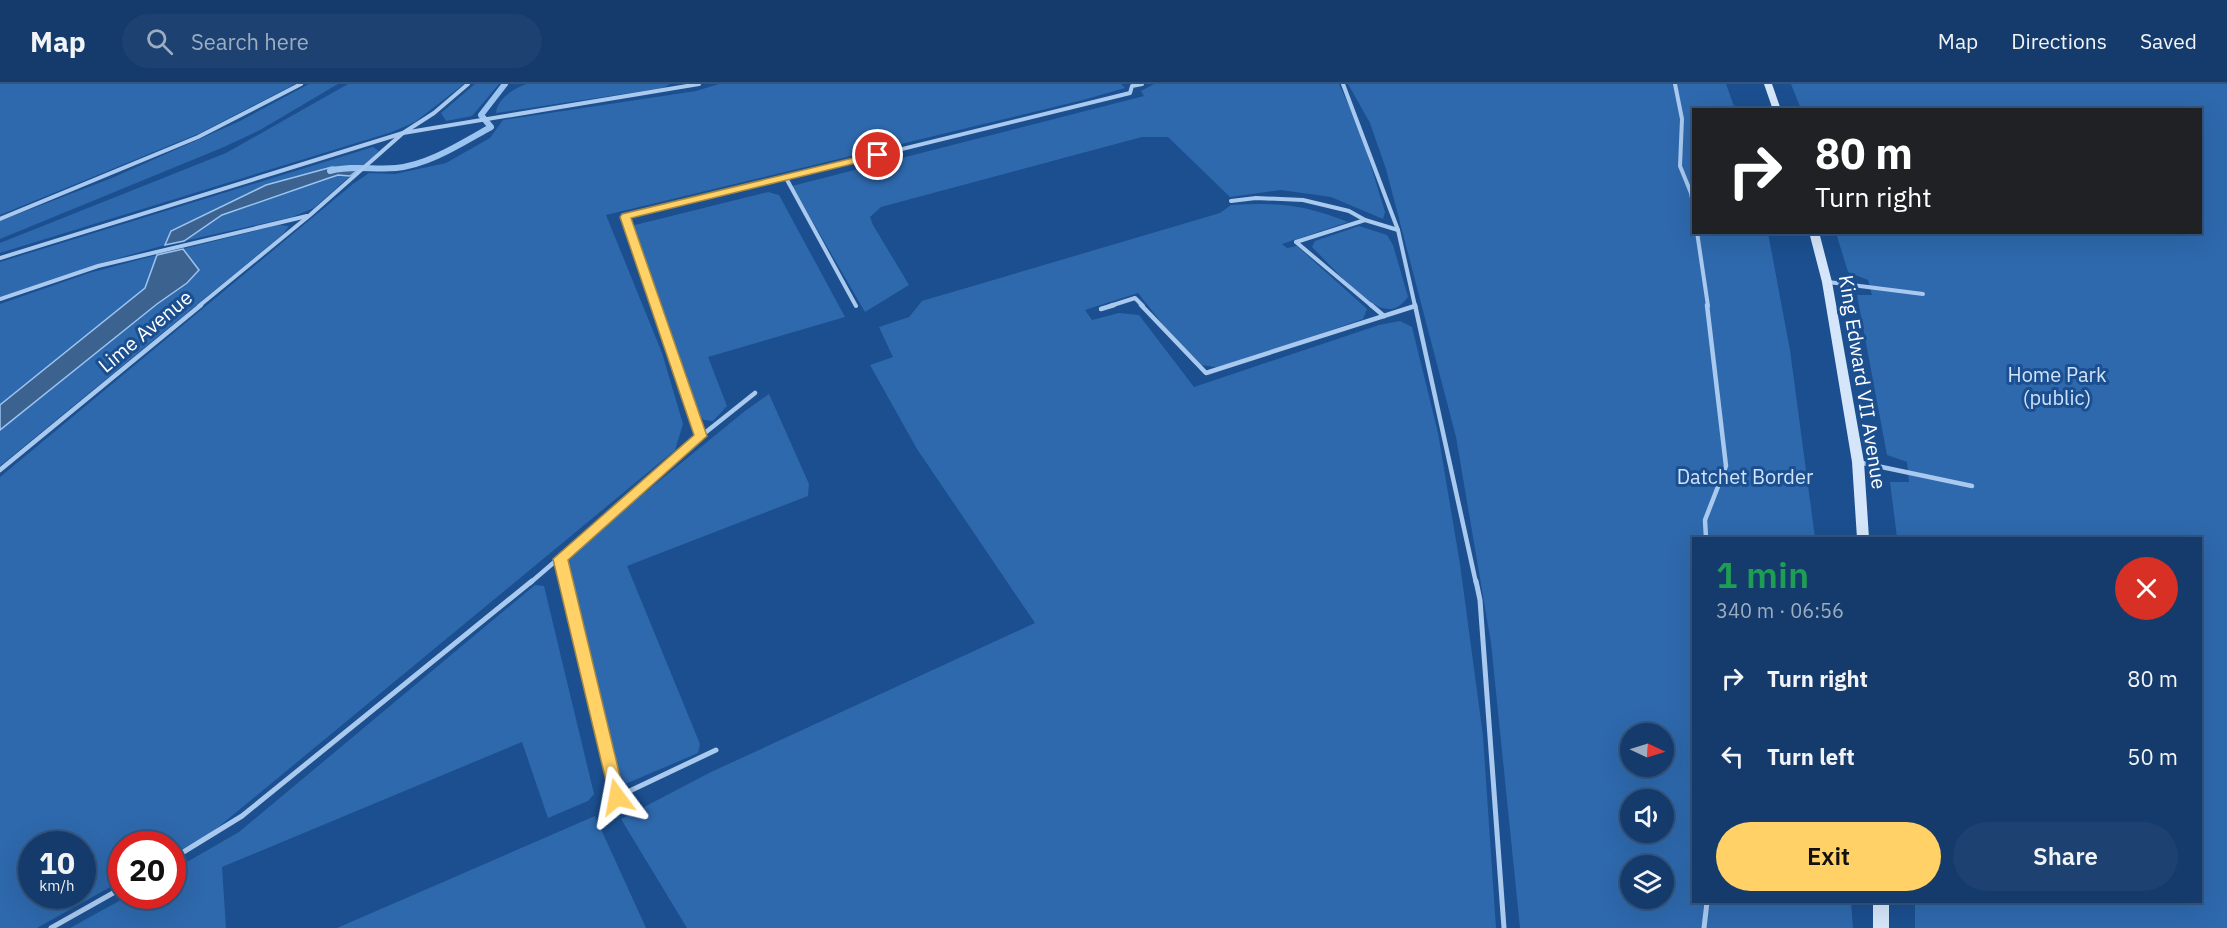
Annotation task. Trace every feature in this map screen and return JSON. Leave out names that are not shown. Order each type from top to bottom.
[{"type":"main road","points":[[1768,84],[1776,108]]},
{"type":"main road","name":"King Edward VII Avenue","points":[[1815,234],[1827,282],[1858,462],[1863,537]]},
{"type":"main road","points":[[1881,903],[1881,928]]},
{"type":"lane","points":[[0,219],[198,137],[302,84]]},
{"type":"lane","points":[[403,133],[434,113],[468,84]]},
{"type":"lane","points":[[0,258],[403,133],[699,84]]},
{"type":"lane","points":[[700,436],[626,217],[1130,93],[1132,87],[1142,84]]},
{"type":"lane","points":[[1343,84],[1398,230],[1480,600],[1504,928]]},
{"type":"lane","points":[[1675,84],[1683,118],[1680,166],[1692,199]]},
{"type":"lane","name":"Lime Avenue","points":[[0,470],[310,215],[403,133]]},
{"type":"lane","points":[[786,178],[856,306]]},
{"type":"lane","points":[[1231,201],[1256,198],[1302,200],[1350,211],[1365,220],[1398,230]]},
{"type":"lane","points":[[0,299],[98,266],[310,215]]},
{"type":"lane","points":[[1365,220],[1296,242],[1384,316]]},
{"type":"lane","points":[[1697,234],[1711,330],[1726,466],[1705,520],[1706,537]]},
{"type":"lane","points":[[1827,282],[1923,294]]},
{"type":"lane","points":[[1101,309],[1135,298],[1206,373],[1415,306]]},
{"type":"lane","points":[[186,850],[242,816],[560,559],[700,436],[755,393]]},
{"type":"lane","points":[[1858,462],[1972,486]]},
{"type":"lane","points":[[560,559],[617,797],[717,750]]},
{"type":"lane","points":[[51,928],[108,896]]},
{"type":"lane","points":[[1704,928],[1707,903]]},
{"type":"green space","points":[[0,84],[295,84],[200,133],[0,215]]},
{"type":"green space","points":[[309,84],[338,84],[260,130],[224,147],[0,239],[0,221],[112,178],[240,121]]},
{"type":"green space","points":[[348,84],[464,84],[415,122],[392,132],[0,253],[0,243],[226,153]]},
{"type":"green space","points":[[475,84],[499,84],[472,116],[446,121],[441,113]]},
{"type":"green space","points":[[526,84],[670,84],[663,88],[496,113],[499,103],[506,95]]},
{"type":"green space","points":[[719,84],[1121,84],[1125,88],[606,215],[662,353],[683,424],[675,450],[210,834],[186,847],[186,831],[108,831],[108,888],[96,895],[96,831],[18,831],[18,909],[71,909],[37,928],[0,928],[0,477],[353,184],[369,173],[395,174],[446,163],[490,138],[503,120],[696,91]]},
{"type":"green space","points":[[1154,84],[1339,84],[1360,130],[1385,212],[1383,219],[1331,197],[1281,190],[1230,197],[1168,137],[1142,137],[881,207],[870,217],[909,285],[865,312],[792,186],[1144,96],[1141,91]]},
{"type":"green space","name":"Datchet Border","points":[[1348,84],[1726,84],[1735,108],[1692,108],[1692,234],[1768,234],[1790,350],[1815,537],[1692,537],[1692,903],[1851,903],[1853,928],[1520,928],[1491,643],[1456,437],[1386,169],[1370,123]]},
{"type":"green space","name":"Home Park (public)","points":[[1791,84],[2227,84],[2227,928],[1915,928],[1915,903],[2202,903],[2202,537],[1897,537],[1890,482],[1909,482],[1907,462],[1887,455],[1857,295],[1872,295],[1868,280],[1848,272],[1836,234],[2202,234],[2202,108],[1801,108]]},
{"type":"green space","points":[[373,147],[379,151],[359,169],[332,167],[171,230],[165,245],[94,265],[0,297],[0,262]]},
{"type":"green space","points":[[338,175],[350,176],[314,208],[292,217],[184,241],[222,215]]},
{"type":"green space","points":[[768,192],[779,195],[845,317],[708,357],[727,406],[713,421],[704,420],[698,415],[628,233],[631,226]]},
{"type":"green space","points":[[1255,204],[1302,208],[1348,222],[1282,244],[1287,248],[1297,246],[1367,309],[1363,319],[1222,368],[1194,364],[1138,293],[1085,310],[1092,320],[1119,313],[1139,315],[1194,387],[1379,325],[1400,321],[1412,327],[1438,433],[1460,564],[1483,736],[1496,928],[687,928],[621,819],[711,772],[1035,623],[917,449],[870,365],[893,357],[879,327],[909,317],[922,301],[1220,213],[1231,205]]},
{"type":"green space","points":[[279,225],[289,226],[283,234],[0,466],[0,430],[157,304],[187,283],[198,271],[183,249]]},
{"type":"green space","points":[[1359,226],[1387,235],[1393,245],[1408,297],[1398,307],[1389,309],[1370,302],[1312,247],[1315,241]]},
{"type":"green space","points":[[157,255],[146,288],[0,405],[0,304],[89,273]]},
{"type":"green space","points":[[769,394],[809,484],[808,496],[627,566],[700,744],[698,753],[611,790],[563,571],[572,552]]},
{"type":"green space","points":[[535,585],[544,586],[594,794],[588,801],[548,818],[522,742],[222,867],[226,928],[70,928],[108,907],[108,909],[186,909],[186,863],[239,832]]},
{"type":"green space","points":[[595,816],[646,928],[337,928]]},
{"type":"shaded area","points":[[332,167],[359,169],[350,176],[338,175],[222,215],[184,241],[165,245],[171,231],[266,185]]},
{"type":"shaded area","points":[[183,249],[199,270],[187,283],[157,304],[0,430],[0,405],[145,288],[157,255]]},
{"type":"waterway","points":[[330,171],[346,168],[396,168],[421,163],[445,152],[491,127],[481,115],[505,84]]},
{"type":"route","points":[[617,797],[560,559],[700,436],[626,217],[878,155]]}]
